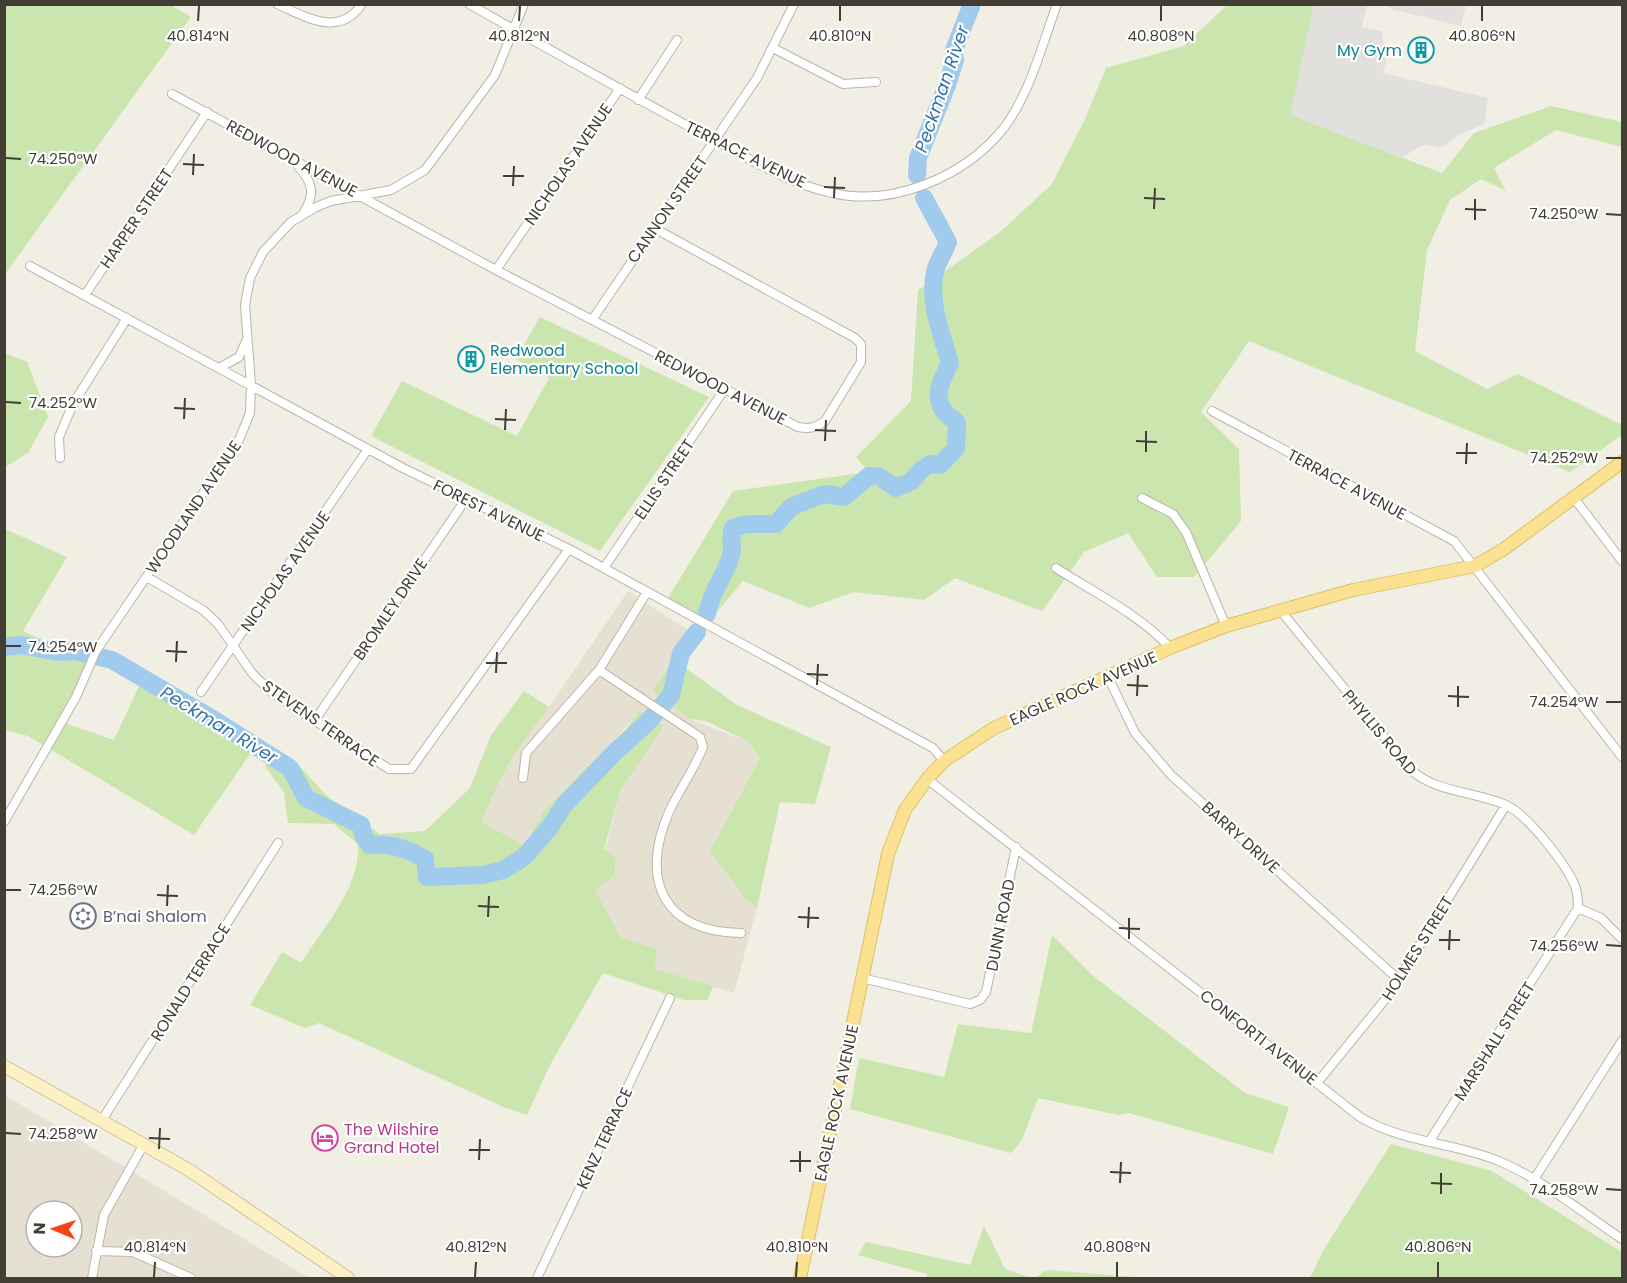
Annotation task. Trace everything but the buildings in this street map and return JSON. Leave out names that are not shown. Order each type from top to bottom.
[{"type":"main road","name":"EAGLE ROCK AVENUE","points":[[800,1278],[893,839],[905,810],[927,779],[944,761],[994,728],[1170,648],[1226,626],[1353,590],[1475,566],[1623,462]]},
{"type":"main road","points":[[4,1066],[189,1170],[348,1278]]},
{"type":"street","points":[[277,4],[327,24],[351,17],[362,4]]},
{"type":"street","name":"TERRACE AVENUE","points":[[469,4],[638,100],[792,180],[833,194],[855,196],[893,194],[927,183],[976,156],[1003,129],[1024,94],[1058,4]]},
{"type":"street","name":"WOODLAND AVENUE","points":[[4,822],[76,697],[95,655],[239,440],[250,413],[251,385],[245,305],[250,278],[271,241],[303,214],[331,201],[391,190],[425,170],[495,75],[524,4]]},
{"type":"street","name":"CANNON STREET","points":[[592,320],[715,140],[773,48],[794,4]]},
{"type":"street","name":"NICHOLAS AVENUE","points":[[638,100],[677,40]]},
{"type":"street","points":[[773,48],[843,84],[876,82]]},
{"type":"street","name":"NICHOLAS AVENUE","points":[[496,270],[620,88]]},
{"type":"street","name":"REDWOOD AVENUE","points":[[172,94],[496,270],[724,390],[798,427],[808,429],[818,427],[825,421],[861,362],[864,353],[861,344],[654,228]]},
{"type":"street","name":"HARPER STREET","points":[[85,295],[207,112]]},
{"type":"street","points":[[294,161],[309,178],[313,189],[310,202],[303,214]]},
{"type":"street","name":"FOREST AVENUE","points":[[30,266],[368,449],[569,549],[933,748],[944,761]]},
{"type":"street","points":[[60,458],[59,437],[73,404],[127,318]]},
{"type":"street","points":[[219,368],[239,357],[246,341]]},
{"type":"street","name":"ELLIS STREET","points":[[604,568],[724,390]]},
{"type":"street","name":"TERRACE AVENUE","points":[[1212,411],[1454,541],[1623,757]]},
{"type":"street","name":"NICHOLAS AVENUE","points":[[201,692],[368,449]]},
{"type":"street","points":[[1142,498],[1173,514],[1186,532],[1226,626]]},
{"type":"street","points":[[1574,498],[1623,561]]},
{"type":"street","name":"BROMLEY DRIVE","points":[[315,720],[466,499]]},
{"type":"street","name":"STEVENS TERRACE","points":[[147,577],[203,610],[218,624],[252,673],[271,692],[389,769],[411,769],[569,549]]},
{"type":"street","points":[[1056,568],[1109,602],[1170,648]]},
{"type":"street","points":[[523,778],[526,753],[599,670],[647,592]]},
{"type":"street","name":"PHYLLIS ROAD","points":[[1280,610],[1417,775],[1440,787],[1506,805],[1518,813],[1546,843],[1575,885],[1578,908]]},
{"type":"street","points":[[599,670],[697,733],[703,747],[678,792],[662,831],[655,871],[659,890],[678,915],[695,926],[717,932],[741,933]]},
{"type":"street","name":"BARRY DRIVE","points":[[1108,677],[1135,733],[1171,774],[1398,979]]},
{"type":"street","name":"CONFORTI AVENUE","points":[[927,779],[1360,1117],[1382,1130],[1498,1161],[1623,1239]]},
{"type":"street","name":"HOLMES STREET","points":[[1317,1083],[1388,996],[1506,805]]},
{"type":"street","name":"RONALD TERRACE","points":[[102,1120],[278,843]]},
{"type":"street","name":"DUNN ROAD","points":[[862,978],[970,1004],[980,1000],[986,992],[1016,847]]},
{"type":"street","points":[[1578,908],[1601,918],[1623,939]]},
{"type":"street","name":"MARSHALL STREET","points":[[1430,1142],[1578,908]]},
{"type":"street","name":"KENZ TERRACE","points":[[537,1278],[670,998]]},
{"type":"street","points":[[1533,1181],[1623,1041]]},
{"type":"street","points":[[92,1278],[104,1215],[144,1144]]},
{"type":"street","points":[[96,1251],[133,1252],[191,1278]]},
{"type":"shaded area","points":[[1314,5],[1367,5],[1362,27],[1382,31],[1386,62],[1383,73],[1488,98],[1484,124],[1459,135],[1441,148],[1425,144],[1401,158],[1290,115]]},
{"type":"shaded area","points":[[1386,5],[1466,5],[1461,26],[1391,9]]},
{"type":"shaded area","points":[[628,591],[689,631],[653,690],[689,719],[749,742],[760,758],[710,851],[757,908],[734,993],[654,969],[657,949],[621,937],[595,890],[621,789],[664,724],[639,711],[525,847],[482,822],[499,778],[515,750],[549,707]]},
{"type":"shaded area","points":[[5,1095],[309,1278],[5,1278]]},
{"type":"green space","points":[[5,4],[171,5],[191,17],[5,274]]},
{"type":"green space","points":[[1227,5],[1314,5],[1291,115],[1442,173],[1474,133],[1551,106],[1622,122],[1622,147],[1556,130],[1494,168],[1506,191],[1481,179],[1450,200],[1427,250],[1415,351],[1487,389],[1518,374],[1622,425],[1622,435],[1570,472],[1249,341],[1201,412],[1239,449],[1241,521],[1194,577],[1157,577],[1128,533],[1084,552],[1042,611],[955,578],[924,600],[854,592],[809,608],[743,581],[707,623],[667,600],[733,491],[868,472],[856,457],[911,401],[918,290],[999,233],[1052,184],[1085,119],[1106,68],[1184,46]]},
{"type":"green space","points":[[540,317],[709,397],[600,551],[371,436],[402,381],[517,436],[549,378],[516,359]]},
{"type":"green space","points":[[5,353],[27,362],[48,417],[28,453],[5,467]]},
{"type":"green space","points":[[5,529],[67,557],[23,631],[92,663],[65,723],[114,740],[143,677],[257,744],[194,835],[28,736],[5,730]]},
{"type":"green space","points":[[673,659],[737,705],[831,747],[815,804],[780,802],[757,908],[745,898],[710,851],[760,758],[749,742],[706,721],[689,719],[653,690]]},
{"type":"green space","points":[[524,691],[549,707],[510,762],[482,822],[525,846],[544,811],[626,729],[639,711],[664,725],[621,789],[604,849],[615,858],[615,875],[595,890],[621,937],[657,949],[654,969],[713,986],[708,1000],[684,1000],[603,973],[550,1065],[527,1115],[506,1108],[319,1023],[305,1028],[250,1005],[282,952],[301,963],[347,891],[357,860],[358,844],[334,824],[288,823],[284,792],[266,768],[265,743],[293,759],[326,795],[380,834],[425,831],[470,788],[491,735]]},
{"type":"green space","points":[[1052,935],[1092,975],[1245,1093],[1289,1107],[1273,1154],[1129,1113],[1119,1115],[1038,1098],[1022,1140],[1011,1153],[850,1109],[859,1058],[944,1077],[958,1024],[1031,1033]]},
{"type":"green space","points":[[1391,1144],[1492,1171],[1622,1252],[1622,1278],[1310,1278],[1324,1249]]},
{"type":"green space","points":[[984,1226],[1005,1269],[1032,1278],[927,1278],[927,1274],[858,1255],[866,1242],[970,1265]]},
{"type":"green space","points":[[1047,1270],[1147,1278],[1034,1278]]},
{"type":"waterway","name":"Peckman River","points":[[917,175],[918,158],[947,85],[955,60],[954,50],[972,4]]},
{"type":"waterway","name":"Peckman River","points":[[707,614],[711,599],[731,556],[733,528],[746,524],[776,524],[791,507],[824,494],[844,497],[869,476],[878,476],[896,488],[912,481],[930,464],[940,465],[956,448],[957,423],[943,410],[939,398],[940,386],[950,363],[933,295],[936,268],[948,242],[924,198]]},
{"type":"waterway","name":"Peckman River","points":[[4,647],[22,645],[57,652],[75,651],[112,660],[290,768],[306,798],[361,825],[364,837],[370,845],[399,848],[425,859],[427,877],[483,875],[503,870],[524,857],[550,827],[564,805],[615,752],[646,724],[671,695],[681,653],[697,632]]},
{"type":"place","name":"My Gym","points":[[1421,50]]},
{"type":"place","name":"Redwood Elementary School","points":[[471,359]]},
{"type":"place","name":"B’nai Shalom","points":[[83,916]]},
{"type":"place","name":"The Wilshire Grand Hotel","points":[[325,1138]]}]
